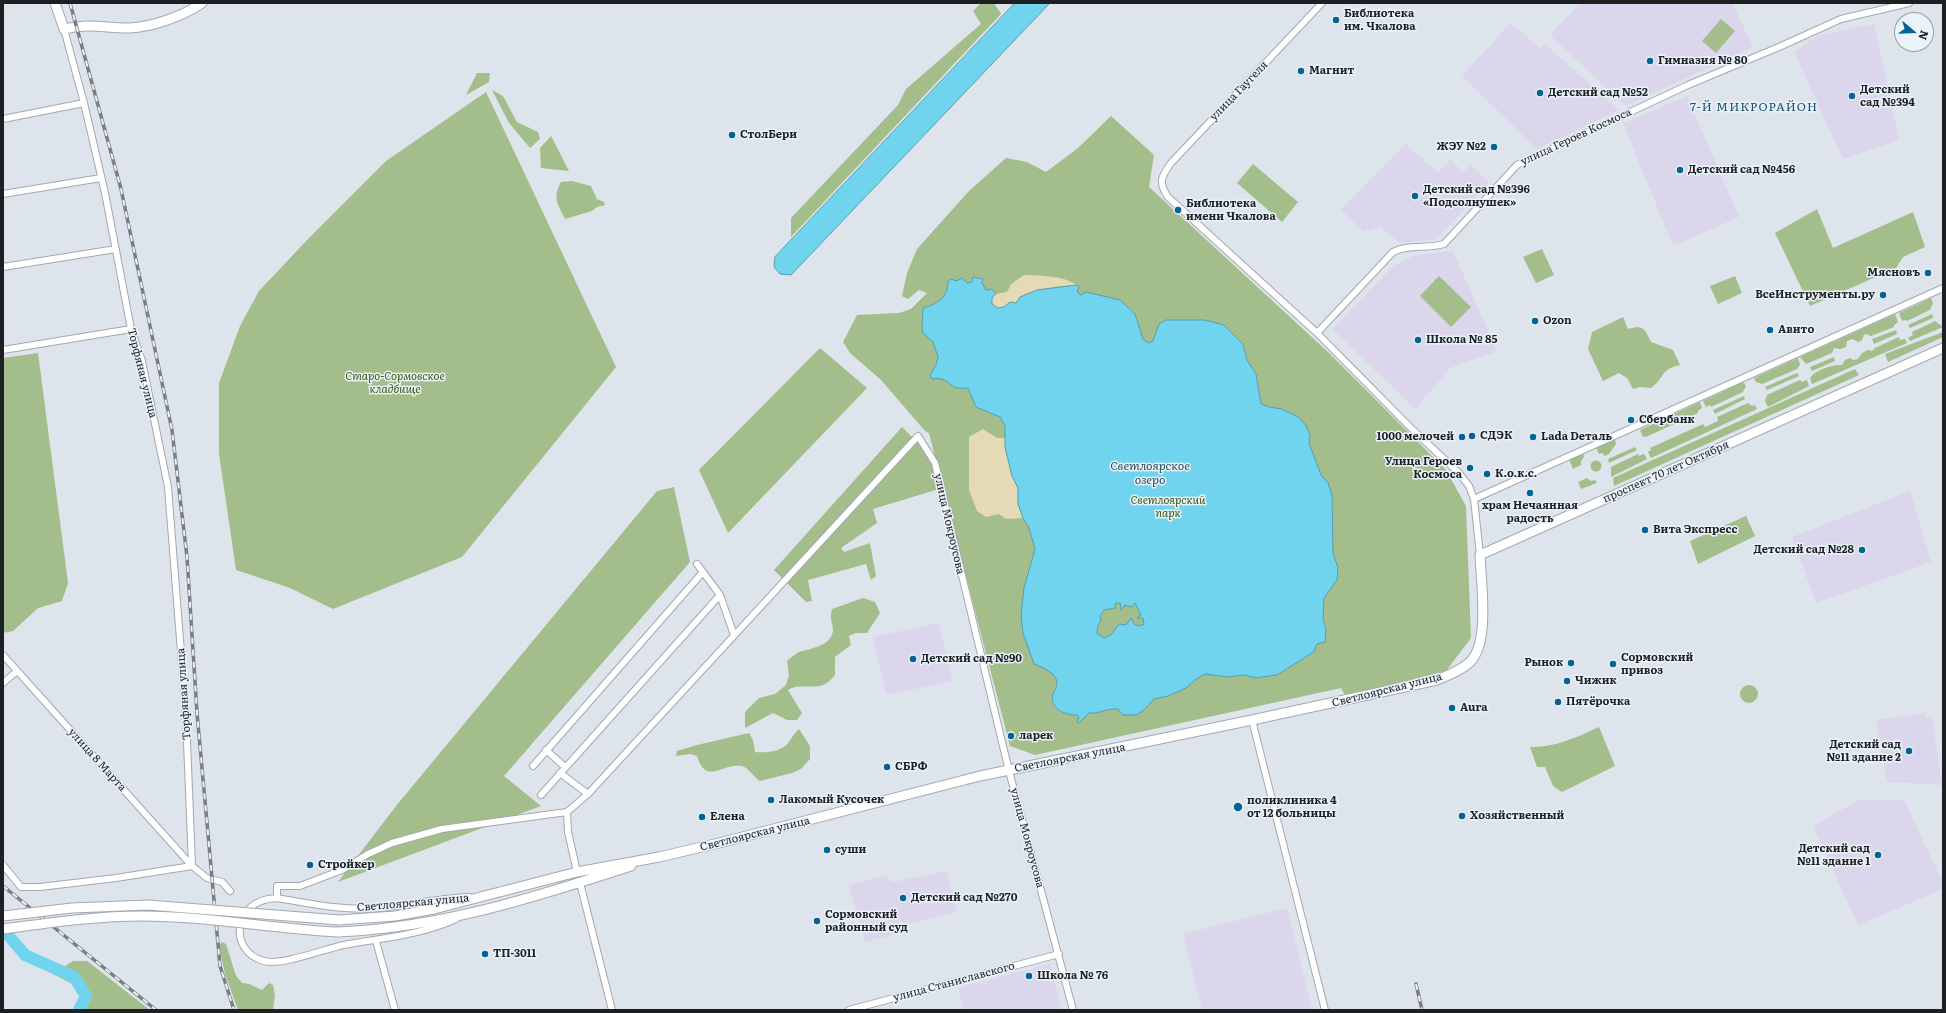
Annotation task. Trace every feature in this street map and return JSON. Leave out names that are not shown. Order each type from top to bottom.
[{"type":"main road","points":[[55,3],[64,30],[91,25],[130,28],[151,24],[182,14],[202,3]]},
{"type":"main road","name":"проспект 70 лет Октября","points":[[1480,555],[1943,348]]},
{"type":"main road","name":"Светлоярская улица","points":[[659,857],[1009,771],[1437,680],[1461,669],[1476,654],[1482,637],[1480,555]]},
{"type":"main road","points":[[3,916],[72,908],[148,905],[339,920],[395,916],[434,909],[577,872],[659,857]]},
{"type":"main road","points":[[3,929],[64,921],[141,916],[172,917],[338,932],[398,928],[469,914],[580,883],[659,857]]},
{"type":"main road","points":[[577,872],[580,883]]},
{"type":"street","name":"улица Гаугеля","points":[[1317,333],[1168,197],[1162,188],[1161,182],[1163,174],[1171,163],[1322,3]]},
{"type":"street","name":"улица Героев Космоса","points":[[1317,333],[1393,252],[1401,248],[1432,247],[1444,244],[1517,165],[1688,85],[1841,19],[1909,3]]},
{"type":"street","name":"Торфяная улица","points":[[64,30],[84,104],[101,178],[131,329],[142,362],[168,487],[186,716],[192,866]]},
{"type":"street","points":[[3,119],[84,104]]},
{"type":"street","points":[[3,194],[101,178]]},
{"type":"street","points":[[3,267],[116,249]]},
{"type":"street","points":[[1474,499],[1943,288]]},
{"type":"street","points":[[3,350],[131,329]]},
{"type":"street","points":[[1317,333],[1413,430],[1459,473],[1469,486],[1474,499],[1480,555]]},
{"type":"street","name":"улица Мокроусова","points":[[734,635],[918,436],[935,463],[1009,771],[1073,1010]]},
{"type":"street","points":[[469,914],[446,924],[376,941],[344,946],[277,962],[258,959],[246,949],[242,942],[240,927],[247,910],[253,904],[268,898],[276,898],[277,886],[300,886],[342,870],[368,854],[392,843],[442,829],[567,812],[588,794],[734,635],[720,595],[697,564]]},
{"type":"street","points":[[533,766],[703,572]]},
{"type":"street","points":[[541,795],[720,595]]},
{"type":"street","name":"улица 8 Марта","points":[[3,655],[192,866],[207,878],[222,882],[230,891]]},
{"type":"street","points":[[3,683],[17,671]]},
{"type":"street","points":[[1252,720],[1325,1010]]},
{"type":"street","points":[[546,750],[565,767]]},
{"type":"street","points":[[560,773],[588,794]]},
{"type":"street","points":[[567,812],[568,832],[577,872]]},
{"type":"street","points":[[3,865],[21,887],[40,887],[116,878],[192,866]]},
{"type":"street","points":[[580,883],[612,1010]]},
{"type":"street","name":"Светлоярская улица","points":[[276,898],[332,907],[380,908],[457,897],[478,897]]},
{"type":"street","points":[[376,941],[394,1010]]},
{"type":"street","name":"улица Станиславского","points":[[849,1010],[1059,954]]},
{"type":"shaded area","name":"Гимназия № 80","points":[[1580,3],[1732,3],[1753,47],[1626,106],[1550,35]]},
{"type":"shaded area","name":"Детский сад №52","points":[[1511,23],[1540,48],[1545,44],[1619,110],[1537,149],[1462,76]]},
{"type":"shaded area","name":"Детский сад №394","points":[[1874,24],[1899,140],[1843,159],[1794,52],[1817,36]]},
{"type":"shaded area","name":"Детский сад №456","points":[[1687,96],[1739,217],[1673,246],[1623,123]]},
{"type":"shaded area","name":"Детский сад №396 «Подсолнушек»","points":[[1406,144],[1438,173],[1451,159],[1463,173],[1471,165],[1489,182],[1436,239],[1399,243],[1380,226],[1364,232],[1341,210]]},
{"type":"shaded area","name":"Школа № 85","points":[[1453,251],[1497,351],[1450,368],[1415,409],[1333,329],[1392,267],[1415,255]]},
{"type":"shaded area","name":"Детский сад №28","points":[[1910,491],[1931,562],[1816,603],[1792,537]]},
{"type":"shaded area","name":"Детский сад №90","points":[[939,623],[952,681],[886,695],[873,637]]},
{"type":"shaded area","name":"Детский сад №11 здание 2","points":[[1925,713],[1926,717],[1932,716],[1942,785],[1887,782],[1876,720]]},
{"type":"shaded area","name":"Детский сад №11 здание 1","points":[[1859,800],[1904,800],[1943,883],[1943,889],[1858,925],[1813,826]]},
{"type":"shaded area","name":"Детский сад №270","points":[[947,871],[957,912],[905,925],[899,933],[865,942],[849,885],[885,875],[893,882]]},
{"type":"shaded area","points":[[1287,908],[1312,1010],[1202,1010],[1183,934]]},
{"type":"shaded area","name":"Школа № 76","points":[[1050,964],[1062,1010],[964,1010],[958,988]]},
{"type":"green space","points":[[981,3],[994,3],[1001,14],[791,237],[791,218],[898,105],[906,89],[981,24],[973,11]]},
{"type":"green space","points":[[1721,19],[1735,31],[1716,53],[1702,41]]},
{"type":"green space","points":[[477,73],[490,73],[489,82],[466,95]]},
{"type":"green space","points":[[492,90],[503,96],[517,122],[538,132],[540,139],[530,148],[509,123]]},
{"type":"green space","name":"Старо-Сормовское кладбище","points":[[486,92],[616,367],[462,557],[333,609],[290,588],[236,570],[219,454],[219,383],[240,326],[259,291],[309,238],[386,161]]},
{"type":"green space","name":"Светлоярский парк","points":[[1111,116],[1154,155],[1149,187],[1328,352],[1446,470],[1466,506],[1471,638],[1446,671],[1346,697],[1341,688],[1035,755],[1010,746],[929,433],[925,431],[881,380],[850,353],[843,342],[857,315],[899,313],[911,309],[927,293],[919,290],[908,299],[902,296],[907,273],[917,249],[969,191],[1006,158],[1027,162],[1046,172],[1078,148]]},
{"type":"green space","points":[[551,136],[569,171],[541,168],[540,148]]},
{"type":"green space","points":[[1253,164],[1298,202],[1282,222],[1237,183]]},
{"type":"green space","points":[[572,181],[591,186],[597,199],[604,202],[605,205],[597,207],[592,211],[565,219],[556,197],[561,182]]},
{"type":"green space","points":[[1817,209],[1833,248],[1913,212],[1925,247],[1903,257],[1896,268],[1810,306],[1775,233]]},
{"type":"green space","points":[[1542,249],[1554,275],[1536,283],[1523,257]]},
{"type":"green space","points":[[1439,276],[1471,307],[1451,327],[1420,296]]},
{"type":"green space","points":[[1735,276],[1742,293],[1718,304],[1710,286]]},
{"type":"green space","points":[[1931,298],[1933,303],[1930,310],[1907,321],[1902,321],[1899,313]]},
{"type":"green space","points":[[1895,314],[1898,322],[1894,325],[1894,327],[1871,336],[1866,334],[1862,340],[1858,342],[1853,339],[1847,341],[1846,347],[1840,349],[1834,348],[1832,353],[1806,364],[1800,357]]},
{"type":"green space","points":[[1932,314],[1933,318],[1910,328],[1908,325]]},
{"type":"green space","points":[[1623,317],[1628,329],[1637,327],[1643,329],[1651,342],[1673,350],[1680,365],[1666,371],[1659,381],[1651,388],[1640,387],[1633,389],[1627,378],[1619,373],[1603,381],[1588,349],[1592,332]]},
{"type":"green space","points":[[1935,321],[1943,327],[1910,341],[1908,338],[1913,335],[1912,332]]},
{"type":"green space","points":[[1896,330],[1897,334],[1874,344],[1872,339]]},
{"type":"green space","points":[[1943,332],[1943,337],[1888,362],[1885,354]]},
{"type":"green space","points":[[1899,337],[1900,340],[1905,339],[1907,343],[1812,384],[1810,378],[1816,372],[1829,367],[1842,365],[1845,360],[1850,358],[1853,360],[1858,359],[1862,353],[1868,350],[1872,351],[1875,348]]},
{"type":"green space","points":[[820,348],[867,388],[728,533],[699,470]]},
{"type":"green space","points":[[38,353],[68,583],[62,601],[38,608],[13,631],[3,633],[3,358]]},
{"type":"green space","points":[[1834,357],[1835,361],[1812,371],[1810,367]]},
{"type":"green space","points":[[1798,358],[1800,365],[1797,369],[1762,384],[1756,382],[1754,378]]},
{"type":"green space","points":[[1855,369],[1859,375],[1614,486],[1613,478]]},
{"type":"green space","points":[[1797,373],[1799,376],[1767,390],[1765,387]]},
{"type":"green space","points":[[1800,380],[1802,382],[1807,380],[1809,386],[1768,407],[1765,401],[1767,395]]},
{"type":"green space","points":[[1743,382],[1746,386],[1743,392],[1711,407],[1710,405],[1706,407],[1703,401]]},
{"type":"green space","points":[[1744,396],[1745,399],[1715,414],[1713,410]]},
{"type":"green space","points":[[1700,402],[1702,408],[1698,411],[1698,413],[1643,437],[1640,430]]},
{"type":"green space","points":[[1748,403],[1752,406],[1755,405],[1757,409],[1651,458],[1648,452],[1651,450],[1650,448],[1703,424],[1705,427],[1718,421],[1717,417]]},
{"type":"green space","points":[[902,427],[920,445],[933,464],[939,489],[873,509],[877,523],[841,548],[844,552],[870,543],[876,576],[871,580],[866,564],[808,580],[812,601],[806,602],[774,570]]},
{"type":"green space","points":[[1615,439],[1616,444],[1609,454],[1604,456],[1603,453],[1599,454],[1596,448]]},
{"type":"green space","points":[[1635,447],[1637,450],[1609,463],[1608,459]]},
{"type":"green space","points":[[1583,453],[1584,457],[1581,461],[1581,465],[1573,469],[1569,459]]},
{"type":"green space","points":[[1638,454],[1639,456],[1644,454],[1647,459],[1611,477],[1611,467]]},
{"type":"green space","points":[[1596,460],[1600,462],[1602,466],[1600,470],[1596,472],[1592,470],[1590,466],[1592,462]]},
{"type":"green space","points":[[1587,478],[1591,481],[1595,480],[1597,483],[1581,489],[1578,482]]},
{"type":"green space","points":[[674,487],[690,562],[504,776],[541,806],[338,882],[396,806],[657,491]]},
{"type":"green space","points":[[1746,516],[1755,536],[1698,564],[1690,541]]},
{"type":"green space","points":[[863,598],[875,602],[880,613],[867,633],[856,633],[849,636],[851,645],[835,657],[835,675],[821,686],[796,687],[788,690],[802,713],[797,720],[787,720],[773,713],[745,728],[745,712],[759,698],[775,694],[786,685],[789,675],[787,661],[797,653],[824,644],[831,636],[833,631],[831,619],[832,609]]},
{"type":"green space","points":[[1749,685],[1753,686],[1757,690],[1757,698],[1753,702],[1749,703],[1745,702],[1741,698],[1740,694],[1741,690],[1745,686]]},
{"type":"green space","points":[[1599,727],[1615,766],[1562,792],[1553,786],[1545,767],[1537,767],[1530,747],[1557,744]]},
{"type":"green space","points":[[799,729],[810,746],[810,759],[801,769],[792,773],[760,781],[749,770],[741,766],[727,767],[710,772],[705,770],[697,756],[690,754],[676,756],[677,751],[749,733],[753,740],[755,752],[774,751],[786,745]]},
{"type":"green space","points":[[222,942],[226,944],[236,976],[242,983],[249,984],[262,990],[269,983],[273,985],[275,996],[273,1010],[238,1010],[225,974],[219,946]]},
{"type":"green space","points":[[73,961],[87,961],[150,1010],[73,1010],[83,996],[78,987],[53,974]]},
{"type":"sand","points":[[1024,275],[1065,279],[1077,285],[1035,291],[1022,296],[1016,303],[998,308],[992,304],[992,298],[996,294],[1007,292],[1011,284]]},
{"type":"sand","points":[[983,429],[997,438],[1005,438],[1005,447],[1012,476],[1018,488],[1018,504],[1023,518],[1006,519],[999,514],[986,517],[977,511],[969,490],[969,437]]},
{"type":"water","points":[[1015,3],[1050,3],[791,275],[780,274],[774,267],[775,257]]},
{"type":"water","name":"Светлоярское озеро","points":[[973,277],[983,279],[982,283],[986,290],[992,289],[996,294],[992,298],[992,304],[998,308],[1004,307],[1010,302],[1016,303],[1020,297],[1037,290],[1077,285],[1079,288],[1077,291],[1080,295],[1086,292],[1120,300],[1135,314],[1143,339],[1149,343],[1153,341],[1159,324],[1166,320],[1205,320],[1224,325],[1243,344],[1247,360],[1256,374],[1261,404],[1282,409],[1298,417],[1305,424],[1310,435],[1309,443],[1321,475],[1328,483],[1332,495],[1333,553],[1338,568],[1337,580],[1324,598],[1323,619],[1326,630],[1325,642],[1317,644],[1314,651],[1309,655],[1277,675],[1256,678],[1244,675],[1228,677],[1205,674],[1186,688],[1168,696],[1154,699],[1144,710],[1136,715],[1123,715],[1118,709],[1110,709],[1097,713],[1089,713],[1079,723],[1077,722],[1079,717],[1077,715],[1063,712],[1053,704],[1052,699],[1057,681],[1050,672],[1034,664],[1023,633],[1021,615],[1024,588],[1035,549],[1029,528],[1023,518],[1018,504],[1018,488],[1012,476],[1005,447],[1005,426],[1000,417],[976,407],[968,388],[955,387],[944,380],[937,378],[932,379],[930,375],[936,365],[938,357],[933,342],[923,333],[923,308],[938,302],[944,296],[948,287],[948,281],[951,279],[957,281],[961,278],[968,283],[972,282]],"holes":[[[1116,603],[1120,603],[1121,610],[1125,605],[1132,607],[1135,603],[1141,615],[1137,618],[1143,618],[1144,624],[1139,626],[1134,624],[1131,618],[1126,625],[1119,624],[1111,635],[1104,638],[1097,633],[1098,625],[1101,621],[1100,616],[1104,610],[1115,608]]]},
{"type":"waterway","points":[[4,930],[25,955],[74,977],[86,996],[79,1010]]},
{"type":"railway","points":[[70,3],[121,189],[172,430],[187,557],[197,713],[220,966],[234,1010]]},
{"type":"railway","points":[[3,886],[156,1010]]},
{"type":"railway","points":[[1416,984],[1422,1010]]},
{"type":"place","name":"Библиотека им. Чкалова","points":[[1336,20]]},
{"type":"place","name":"Гимназия № 80","points":[[1650,61]]},
{"type":"place","name":"Магнит","points":[[1301,71]]},
{"type":"place","name":"Детский сад №52","points":[[1540,93]]},
{"type":"place","name":"Детский сад №394","points":[[1852,96]]},
{"type":"place","name":"СтолБери","points":[[732,135]]},
{"type":"place","name":"ЖЭУ №2","points":[[1494,147]]},
{"type":"place","name":"Детский сад №456","points":[[1680,170]]},
{"type":"place","name":"Детский сад №396 «Подсолнушек»","points":[[1415,196]]},
{"type":"place","name":"Библиотека имени Чкалова","points":[[1178,210]]},
{"type":"place","name":"Мясновъ","points":[[1928,273]]},
{"type":"place","name":"ВсеИнструменты.ру","points":[[1883,295]]},
{"type":"place","name":"Ozon","points":[[1535,321]]},
{"type":"place","name":"Авито","points":[[1770,330]]},
{"type":"place","name":"Школа № 85","points":[[1418,340]]},
{"type":"place","name":"Сбербанк","points":[[1631,420]]},
{"type":"place","name":"СДЭК","points":[[1472,436]]},
{"type":"place","name":"1000 мелочей","points":[[1462,437]]},
{"type":"place","name":"Lada Dеталь","points":[[1533,437]]},
{"type":"place","name":"Улица Героев Космоса","points":[[1470,468]]},
{"type":"place","name":"К.о.к.с.","points":[[1487,474]]},
{"type":"place","name":"храм Нечаянная радость","points":[[1530,493]]},
{"type":"place","name":"Вита Экспресс","points":[[1645,530]]},
{"type":"place","name":"Детский сад №28","points":[[1862,550]]},
{"type":"place","name":"Детский сад №90","points":[[913,659]]},
{"type":"place","name":"Рынок","points":[[1571,663]]},
{"type":"place","name":"Сормовский привоз","points":[[1613,664]]},
{"type":"place","name":"Чижик","points":[[1567,681]]},
{"type":"place","name":"Пятёрочка","points":[[1558,702]]},
{"type":"place","name":"Aura","points":[[1452,708]]},
{"type":"place","name":"ларек","points":[[1011,736]]},
{"type":"place","name":"Детский сад №11 здание 2","points":[[1909,751]]},
{"type":"place","name":"СБРФ","points":[[887,767]]},
{"type":"place","name":"Лакомый Кусочек","points":[[771,800]]},
{"type":"place","name":"поликлиника 4 от 12 больницы","points":[[1238,807]]},
{"type":"place","name":"Хозяйственный","points":[[1462,816]]},
{"type":"place","name":"Елена","points":[[702,817]]},
{"type":"place","name":"суши","points":[[827,850]]},
{"type":"place","name":"Детский сад №11 здание 1","points":[[1878,855]]},
{"type":"place","name":"Стройкер","points":[[310,865]]},
{"type":"place","name":"Детский сад №270","points":[[903,898]]},
{"type":"place","name":"Сормовский районный суд","points":[[817,921]]},
{"type":"place","name":"ТП-3011","points":[[485,954]]},
{"type":"place","name":"Школа № 76","points":[[1029,976]]},
{"type":"district","name":"7-Й МИКРОРАЙОН","points":[[1754,107]]}]
